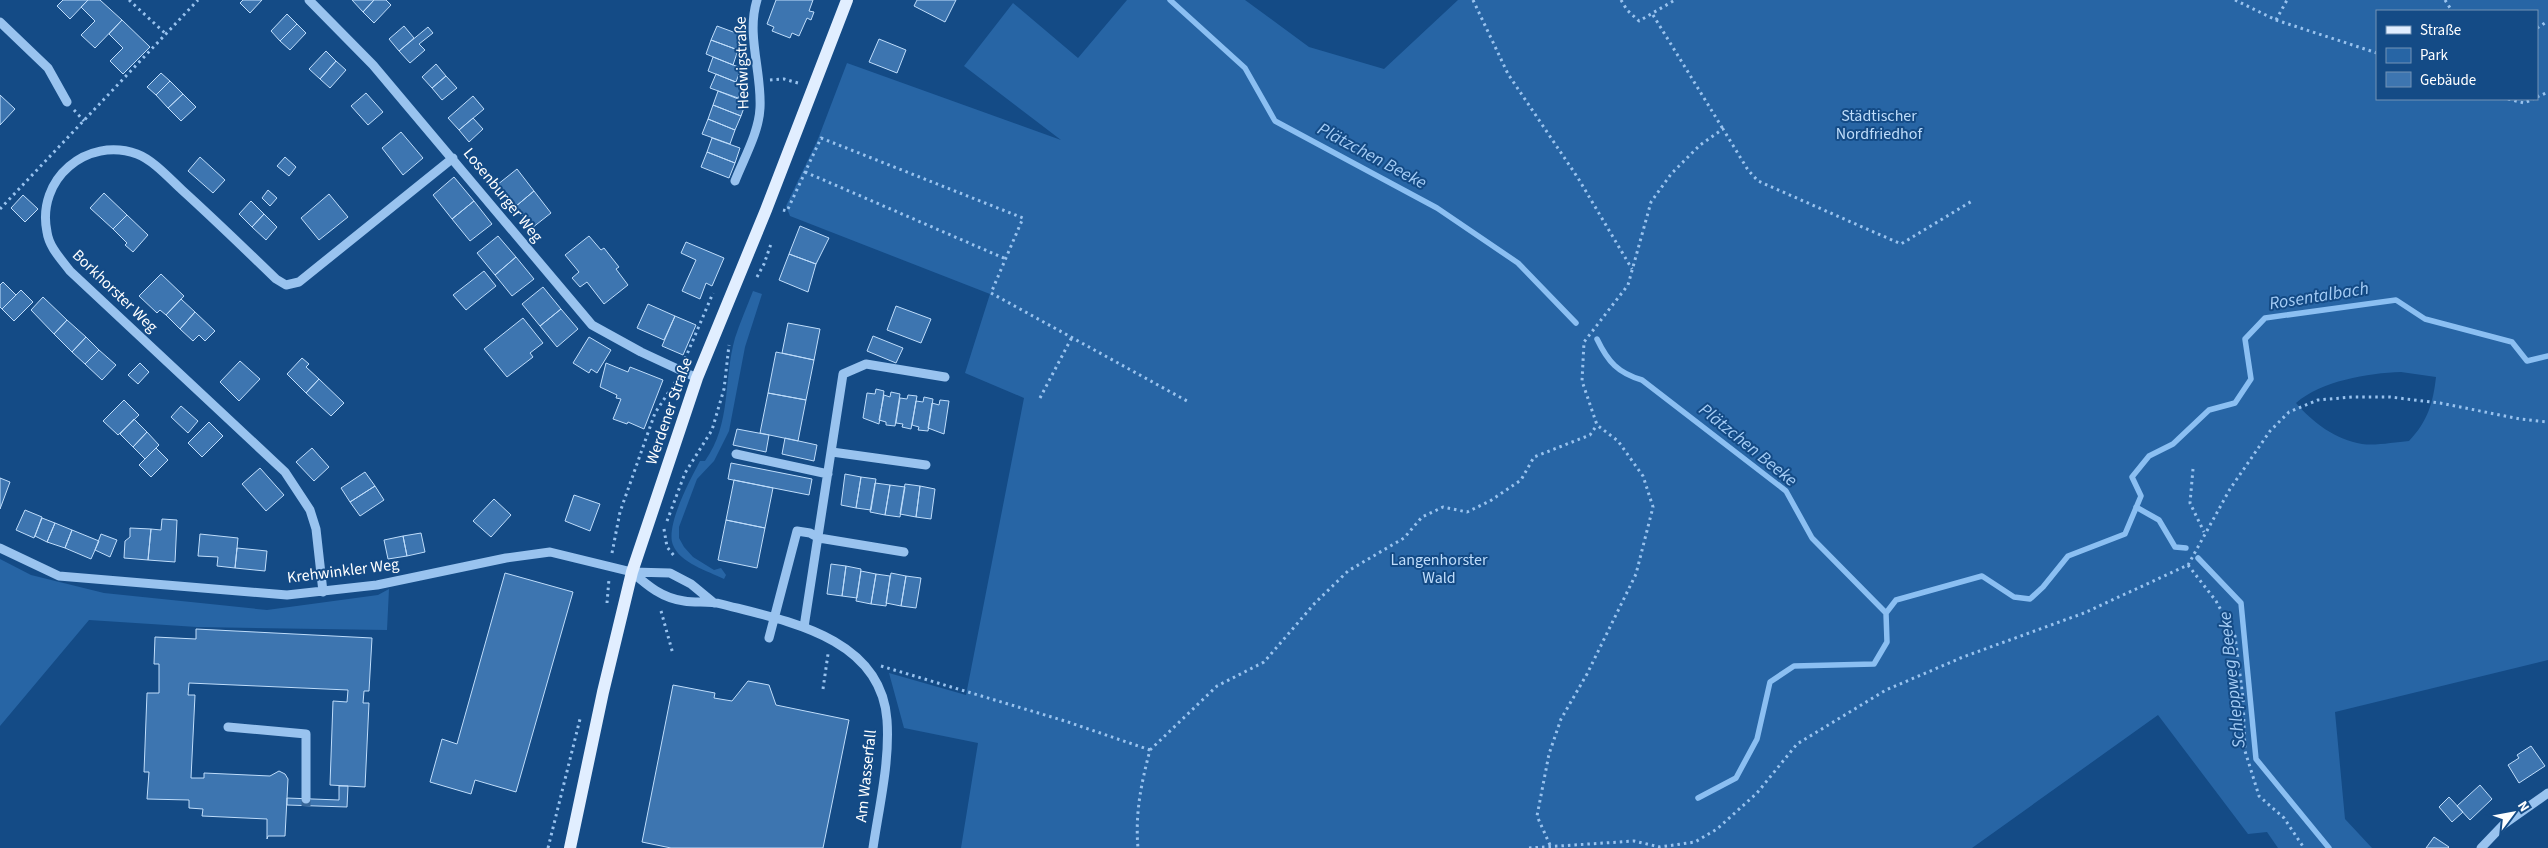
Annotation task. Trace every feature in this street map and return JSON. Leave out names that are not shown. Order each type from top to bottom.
[{"type":"main road","name":"Werdener Straße","points":[[570,848],[603,692],[632,572],[697,378],[766,210],[847,0]]},
{"type":"street","name":"Losenburger Weg","points":[[309,0],[373,65],[592,325],[641,352],[697,378]]},
{"type":"street","name":"Hedwigstraße","points":[[735,181],[759,120],[760,81],[752,24],[757,0]]},
{"type":"street","points":[[0,22],[48,68],[66,102]]},
{"type":"street","name":"Borkhorster Weg","points":[[323,592],[316,529],[310,510],[285,472],[70,270],[59,257],[46,232],[47,204],[53,187],[66,167],[85,155],[106,150],[123,150],[139,155],[164,173],[276,279],[286,285],[299,282],[453,158]]},
{"type":"street","points":[[804,626],[843,374],[866,364],[945,376]]},
{"type":"street","points":[[832,452],[926,465]]},
{"type":"street","points":[[736,454],[828,474]]},
{"type":"street","points":[[769,638],[773,617],[798,531],[810,532],[819,538],[904,552]]},
{"type":"street","name":"Krehwinkler Weg","points":[[0,548],[59,576],[287,595],[377,585],[496,560],[550,552],[610,564],[632,572]]},
{"type":"street","name":"Am Wasserfall","points":[[632,572],[663,596],[684,601],[714,602],[804,626],[834,640],[862,660],[876,678],[884,698],[887,720],[887,744],[873,848]]},
{"type":"street","name":"Am Wasserfall","points":[[632,572],[670,573],[691,584],[714,602]]},
{"type":"street","points":[[228,727],[306,734],[306,799]]},
{"type":"street","points":[[2481,848],[2504,824],[2548,793]]},
{"type":"path","points":[[130,0],[167,35]]},
{"type":"path","points":[[0,209],[167,35],[198,0]]},
{"type":"path","points":[[1473,0],[1508,74],[1578,178],[1632,269]]},
{"type":"path","points":[[1620,0],[1627,10],[1639,21],[1653,15],[1675,0]]},
{"type":"path","points":[[2235,0],[2276,20],[2376,53]]},
{"type":"path","points":[[2276,20],[2286,0]]},
{"type":"path","points":[[1653,15],[1748,170],[1758,181],[1901,244],[1972,201]]},
{"type":"path","points":[[794,92],[801,73]]},
{"type":"path","points":[[777,79],[784,78],[798,83]]},
{"type":"path","points":[[2512,100],[2524,103],[2531,100]]},
{"type":"path","points":[[1550,845],[1537,816],[1549,754],[1561,720],[1595,659],[1636,574],[1653,508],[1638,469],[1618,441],[1597,425],[1582,381],[1584,342],[1628,285],[1651,202],[1671,174],[1700,145],[1723,129]]},
{"type":"path","points":[[783,210],[787,211],[821,138],[1023,218],[991,293],[1187,400]]},
{"type":"path","points":[[805,172],[1006,259]]},
{"type":"path","points":[[610,564],[620,512],[655,412],[674,387],[716,287]]},
{"type":"path","points":[[1040,398],[1072,338]]},
{"type":"path","points":[[675,557],[667,547],[664,531],[685,473],[712,430],[724,389],[729,343]]},
{"type":"path","points":[[1529,848],[1550,845],[1634,841],[1660,847],[1695,842],[1717,829],[1757,793],[1797,744],[1886,690],[1963,657],[2084,612],[2188,565],[2204,532],[2230,489],[2270,431],[2289,412],[2318,400],[2352,397],[2390,397],[2440,403],[2520,419],[2548,422]]},
{"type":"path","points":[[1138,848],[1136,827],[1139,794],[1150,750],[1217,686],[1264,662],[1315,603],[1348,571],[1404,538],[1422,517],[1443,507],[1467,512],[1490,501],[1521,480],[1534,458],[1590,435],[1597,425]]},
{"type":"path","points":[[2193,470],[2190,503],[2204,532]]},
{"type":"path","points":[[2188,565],[2216,601],[2235,636],[2243,698],[2245,751],[2259,796],[2284,818],[2304,848]]},
{"type":"path","points":[[661,611],[673,654]]},
{"type":"path","points":[[823,689],[828,653]]},
{"type":"path","points":[[869,670],[881,666],[1065,721],[1150,750]]},
{"type":"path","points":[[548,848],[580,718]]},
{"type":"green space","name":"Langenhorster Wald","points":[[1127,0],[1245,0],[1309,47],[1384,69],[1458,0],[2548,0],[2548,660],[2335,712],[2345,819],[2372,848],[2278,848],[2267,832],[2248,834],[2158,715],[1972,848],[961,848],[978,743],[904,728],[889,673],[966,695],[1024,398],[965,373],[990,294],[790,216],[786,206],[818,139],[847,63],[1061,140],[964,66],[1013,3],[1078,58]],"holes":[[[2401,372],[2436,377],[2433,395],[2425,419],[2409,441],[2373,445],[2343,439],[2309,417],[2296,403],[2318,389],[2360,376]]]},
{"type":"green space","points":[[753,291],[762,294],[745,347],[729,431],[714,461],[697,479],[679,527],[679,538],[684,547],[693,557],[714,570],[721,568],[726,575],[724,579],[688,562],[677,551],[671,537],[685,490],[700,461],[705,461],[714,447],[719,432],[726,401],[731,354],[741,320]]},
{"type":"green space","points":[[0,559],[31,575],[104,593],[267,610],[378,595],[389,589],[387,630],[197,627],[89,620],[0,726]]},
{"type":"building","points":[[63,0],[88,0],[70,19],[57,6]]},
{"type":"building","points":[[88,0],[100,0],[122,20],[95,48],[81,35],[95,21],[81,7]]},
{"type":"building","points":[[243,0],[262,0],[250,13],[240,3]]},
{"type":"building","points":[[352,0],[374,0],[363,12]]},
{"type":"building","points":[[374,0],[386,0],[391,5],[374,23],[363,12]]},
{"type":"building","points":[[776,0],[813,0],[809,11],[814,12],[811,20],[807,18],[799,36],[792,33],[790,38],[772,31],[774,27],[767,24]]},
{"type":"building","points":[[917,0],[956,0],[945,22],[914,6]]},
{"type":"building","points":[[287,14],[297,24],[280,41],[271,31]]},
{"type":"building","points":[[122,20],[150,47],[123,74],[110,61],[123,48],[109,34]]},
{"type":"building","points":[[297,24],[306,33],[290,50],[280,41]]},
{"type":"building","points":[[404,26],[414,38],[399,51],[389,39]]},
{"type":"building","points":[[717,26],[744,36],[738,50],[711,40]]},
{"type":"building","points":[[428,27],[433,33],[419,44],[425,50],[410,63],[399,51]]},
{"type":"building","points":[[879,39],[906,50],[897,73],[869,62]]},
{"type":"building","points":[[711,40],[738,50],[733,65],[706,54]]},
{"type":"building","points":[[326,51],[336,61],[320,79],[309,69]]},
{"type":"building","points":[[713,57],[741,68],[736,82],[708,71]]},
{"type":"building","points":[[336,61],[346,70],[330,88],[320,79]]},
{"type":"building","points":[[436,64],[446,76],[432,88],[422,77]]},
{"type":"building","points":[[161,73],[170,81],[156,95],[147,87]]},
{"type":"building","points":[[716,74],[743,85],[738,98],[710,88]]},
{"type":"building","points":[[446,76],[457,88],[442,100],[432,88]]},
{"type":"building","points":[[170,81],[183,94],[168,108],[156,95]]},
{"type":"building","points":[[718,91],[746,102],[741,116],[713,105]]},
{"type":"building","points":[[366,93],[383,112],[368,125],[351,106]]},
{"type":"building","points":[[183,94],[196,107],[181,121],[168,108]]},
{"type":"building","points":[[0,95],[15,109],[0,125]]},
{"type":"building","points":[[473,96],[484,109],[459,130],[448,118]]},
{"type":"building","points":[[713,105],[741,116],[735,130],[708,119]]},
{"type":"building","points":[[473,118],[483,129],[469,142],[459,130]]},
{"type":"building","points":[[708,119],[735,130],[730,144],[702,134]]},
{"type":"building","points":[[401,132],[423,158],[403,175],[382,148]]},
{"type":"building","points":[[712,138],[740,148],[735,163],[707,152]]},
{"type":"building","points":[[707,152],[735,163],[729,178],[701,167]]},
{"type":"building","points":[[200,157],[225,180],[213,193],[188,171]]},
{"type":"building","points":[[285,157],[296,167],[289,176],[277,166]]},
{"type":"building","points":[[517,169],[534,191],[515,207],[497,185]]},
{"type":"building","points":[[454,177],[474,201],[452,219],[433,195]]},
{"type":"building","points":[[268,190],[277,198],[270,206],[262,198]]},
{"type":"building","points":[[534,191],[551,213],[532,228],[515,207]]},
{"type":"building","points":[[104,193],[127,215],[113,229],[90,208]]},
{"type":"building","points":[[329,194],[348,217],[319,240],[301,218]]},
{"type":"building","points":[[23,195],[38,209],[25,222],[11,208]]},
{"type":"building","points":[[251,201],[264,214],[252,227],[239,214]]},
{"type":"building","points":[[474,201],[492,224],[470,241],[452,219]]},
{"type":"building","points":[[264,214],[277,227],[266,240],[252,227]]},
{"type":"building","points":[[127,215],[148,235],[133,252],[113,229]]},
{"type":"building","points":[[800,226],[829,238],[816,264],[789,254]]},
{"type":"building","points":[[498,236],[516,257],[495,275],[477,253]]},
{"type":"building","points":[[589,236],[601,250],[604,248],[619,267],[616,269],[628,285],[604,304],[587,282],[580,287],[572,278],[579,272],[565,255]]},
{"type":"building","points":[[686,242],[724,258],[712,286],[706,283],[700,299],[682,291],[696,260],[681,253]]},
{"type":"building","points":[[789,254],[816,264],[808,292],[779,280]]},
{"type":"building","points":[[516,257],[534,279],[512,296],[495,275]]},
{"type":"building","points":[[484,271],[496,286],[466,310],[453,295]]},
{"type":"building","points":[[161,274],[184,296],[166,315],[160,310],[157,313],[139,296]]},
{"type":"building","points":[[3,282],[16,295],[2,309],[0,307],[0,285]]},
{"type":"building","points":[[543,287],[561,309],[540,326],[522,304]]},
{"type":"building","points":[[21,290],[33,302],[14,321],[2,309]]},
{"type":"building","points":[[43,297],[67,320],[54,334],[31,310]]},
{"type":"building","points":[[181,299],[195,312],[180,329],[166,315]]},
{"type":"building","points":[[648,304],[675,316],[664,340],[637,328]]},
{"type":"building","points":[[896,306],[931,319],[921,343],[887,330]]},
{"type":"building","points":[[561,309],[578,329],[557,347],[540,326]]},
{"type":"building","points":[[195,312],[215,331],[205,341],[199,335],[193,341],[180,329]]},
{"type":"building","points":[[675,316],[696,325],[683,355],[662,346]]},
{"type":"building","points":[[523,318],[543,343],[530,353],[533,357],[507,377],[484,349]]},
{"type":"building","points":[[67,320],[86,337],[72,352],[54,334]]},
{"type":"building","points":[[788,323],[820,329],[814,360],[782,353]]},
{"type":"building","points":[[873,336],[903,348],[896,363],[867,351]]},
{"type":"building","points":[[86,337],[99,350],[85,364],[72,352]]},
{"type":"building","points":[[589,337],[611,350],[597,373],[591,369],[589,373],[573,363]]},
{"type":"building","points":[[99,350],[116,365],[102,380],[85,364]]},
{"type":"building","points":[[776,352],[814,360],[806,400],[768,393]]},
{"type":"building","points":[[302,358],[309,364],[306,367],[319,379],[306,393],[287,374]]},
{"type":"building","points":[[240,361],[260,379],[239,401],[220,382]]},
{"type":"building","points":[[140,363],[149,372],[138,384],[128,375]]},
{"type":"building","points":[[606,363],[628,372],[630,367],[663,380],[644,429],[628,422],[627,424],[613,419],[621,399],[616,398],[617,395],[600,387]]},
{"type":"building","points":[[319,379],[344,403],[331,416],[306,393]]},
{"type":"building","points":[[876,389],[884,391],[879,424],[863,418],[867,393],[875,394]]},
{"type":"building","points":[[891,392],[900,394],[895,426],[886,425],[886,422],[879,420],[884,395],[890,397]]},
{"type":"building","points":[[768,393],[806,400],[798,441],[760,433]]},
{"type":"building","points":[[908,395],[917,396],[911,429],[902,427],[903,424],[896,423],[900,398],[907,399]]},
{"type":"building","points":[[924,397],[933,399],[928,431],[918,430],[919,427],[912,425],[916,401],[923,402]]},
{"type":"building","points":[[124,400],[139,415],[118,435],[103,421]]},
{"type":"building","points":[[940,400],[949,401],[944,434],[928,428],[932,403],[939,405]]},
{"type":"building","points":[[181,406],[198,421],[188,433],[171,417]]},
{"type":"building","points":[[134,419],[147,432],[133,447],[120,434]]},
{"type":"building","points":[[209,422],[223,436],[202,457],[188,443]]},
{"type":"building","points":[[737,429],[769,435],[766,452],[733,445]]},
{"type":"building","points":[[147,432],[159,445],[145,459],[133,447]]},
{"type":"building","points":[[785,438],[817,445],[814,461],[782,454]]},
{"type":"building","points":[[156,448],[168,460],[151,477],[139,465]]},
{"type":"building","points":[[312,448],[329,467],[314,481],[296,462]]},
{"type":"building","points":[[731,463],[812,479],[809,495],[728,479]]},
{"type":"building","points":[[260,468],[284,495],[266,511],[242,484]]},
{"type":"building","points":[[365,472],[375,486],[350,502],[341,488]]},
{"type":"building","points":[[845,474],[861,477],[856,508],[841,505]]},
{"type":"building","points":[[861,477],[876,479],[871,510],[856,508]]},
{"type":"building","points":[[0,478],[10,482],[0,509]]},
{"type":"building","points":[[734,480],[773,488],[765,528],[726,520]]},
{"type":"building","points":[[875,483],[890,485],[885,515],[870,512]]},
{"type":"building","points":[[905,484],[920,486],[916,517],[900,514]]},
{"type":"building","points":[[890,485],[905,487],[900,517],[885,515]]},
{"type":"building","points":[[375,486],[384,500],[360,516],[350,502]]},
{"type":"building","points":[[920,486],[935,489],[931,519],[916,517]]},
{"type":"building","points":[[574,495],[600,504],[590,531],[565,521]]},
{"type":"building","points":[[494,499],[511,515],[491,537],[473,521]]},
{"type":"building","points":[[25,510],[42,517],[34,538],[16,530]]},
{"type":"building","points":[[42,518],[55,523],[47,542],[35,536]]},
{"type":"building","points":[[162,519],[177,520],[175,562],[148,560],[151,529],[161,530]]},
{"type":"building","points":[[726,520],[765,528],[757,568],[718,560]]},
{"type":"building","points":[[55,523],[72,530],[65,548],[47,542]]},
{"type":"building","points":[[130,528],[151,529],[148,560],[124,558],[125,541],[130,537]]},
{"type":"building","points":[[72,530],[99,541],[91,559],[65,548]]},
{"type":"building","points":[[421,533],[425,552],[407,556],[403,536]]},
{"type":"building","points":[[101,534],[117,540],[110,557],[95,550]]},
{"type":"building","points":[[200,534],[238,538],[235,568],[217,566],[218,557],[198,556]]},
{"type":"building","points":[[403,536],[407,556],[388,559],[384,540]]},
{"type":"building","points":[[237,548],[267,551],[265,571],[235,568]]},
{"type":"building","points":[[831,564],[846,566],[842,596],[827,594]]},
{"type":"building","points":[[846,566],[861,569],[857,598],[842,596]]},
{"type":"building","points":[[861,571],[876,574],[871,604],[856,601]]},
{"type":"building","points":[[505,573],[573,592],[516,792],[475,780],[471,794],[430,782],[442,739],[457,744]]},
{"type":"building","points":[[891,573],[906,576],[901,606],[886,603]]},
{"type":"building","points":[[876,574],[890,576],[886,606],[871,604]]},
{"type":"building","points":[[906,576],[921,578],[916,608],[901,606]]},
{"type":"building","points":[[196,629],[372,638],[369,691],[364,691],[363,703],[369,703],[365,787],[330,785],[333,701],[347,702],[348,690],[189,683],[188,695],[195,695],[191,778],[204,778],[204,773],[270,776],[279,771],[285,774],[288,779],[285,836],[268,836],[267,839],[267,819],[202,816],[203,809],[189,808],[189,800],[147,799],[149,772],[144,772],[147,693],[159,693],[159,664],[154,664],[155,637],[196,639]]},
{"type":"building","points":[[748,681],[769,685],[776,705],[849,720],[823,848],[671,848],[642,842],[673,685],[715,693],[714,698],[732,701]]},
{"type":"building","points":[[2531,746],[2545,766],[2519,783],[2508,765],[2519,758],[2517,755]]},
{"type":"building","points":[[2480,785],[2492,799],[2470,820],[2457,806]]},
{"type":"building","points":[[339,786],[348,786],[347,807],[287,805],[287,798],[339,800]]},
{"type":"building","points":[[2449,797],[2463,812],[2452,822],[2439,807]]},
{"type":"building","points":[[2434,837],[2449,847],[2426,848]]},
{"type":"waterway","name":"Plätzchen Beeke","points":[[1170,0],[1245,68],[1275,121],[1437,208],[1518,263],[1576,323]]},
{"type":"waterway","name":"Rosentalbach","points":[[1698,798],[1736,778],[1757,739],[1770,682],[1794,666],[1874,664],[1887,642],[1886,613],[1896,600],[1982,576],[2014,597],[2030,599],[2043,587],[2068,556],[2125,534],[2141,496],[2132,477],[2149,456],[2173,444],[2209,410],[2235,403],[2251,379],[2245,339],[2265,318],[2396,300],[2425,319],[2512,342],[2527,361],[2548,356]]},
{"type":"waterway","name":"Plätzchen Beeke","points":[[1597,339],[1605,354],[1615,366],[1626,374],[1642,380],[1786,491],[1812,538],[1886,613]]},
{"type":"waterway","name":"Schleppweg Beeke","points":[[2136,507],[2159,520],[2175,547],[2186,548]]},
{"type":"waterway","name":"Schleppweg Beeke","points":[[2198,558],[2241,603],[2256,759],[2329,848]]},
{"type":"tunnel","points":[[306,799],[306,806]]},
{"type":"park label","name":"Städtischer Nordfriedhof","points":[[1879,125]]}]
